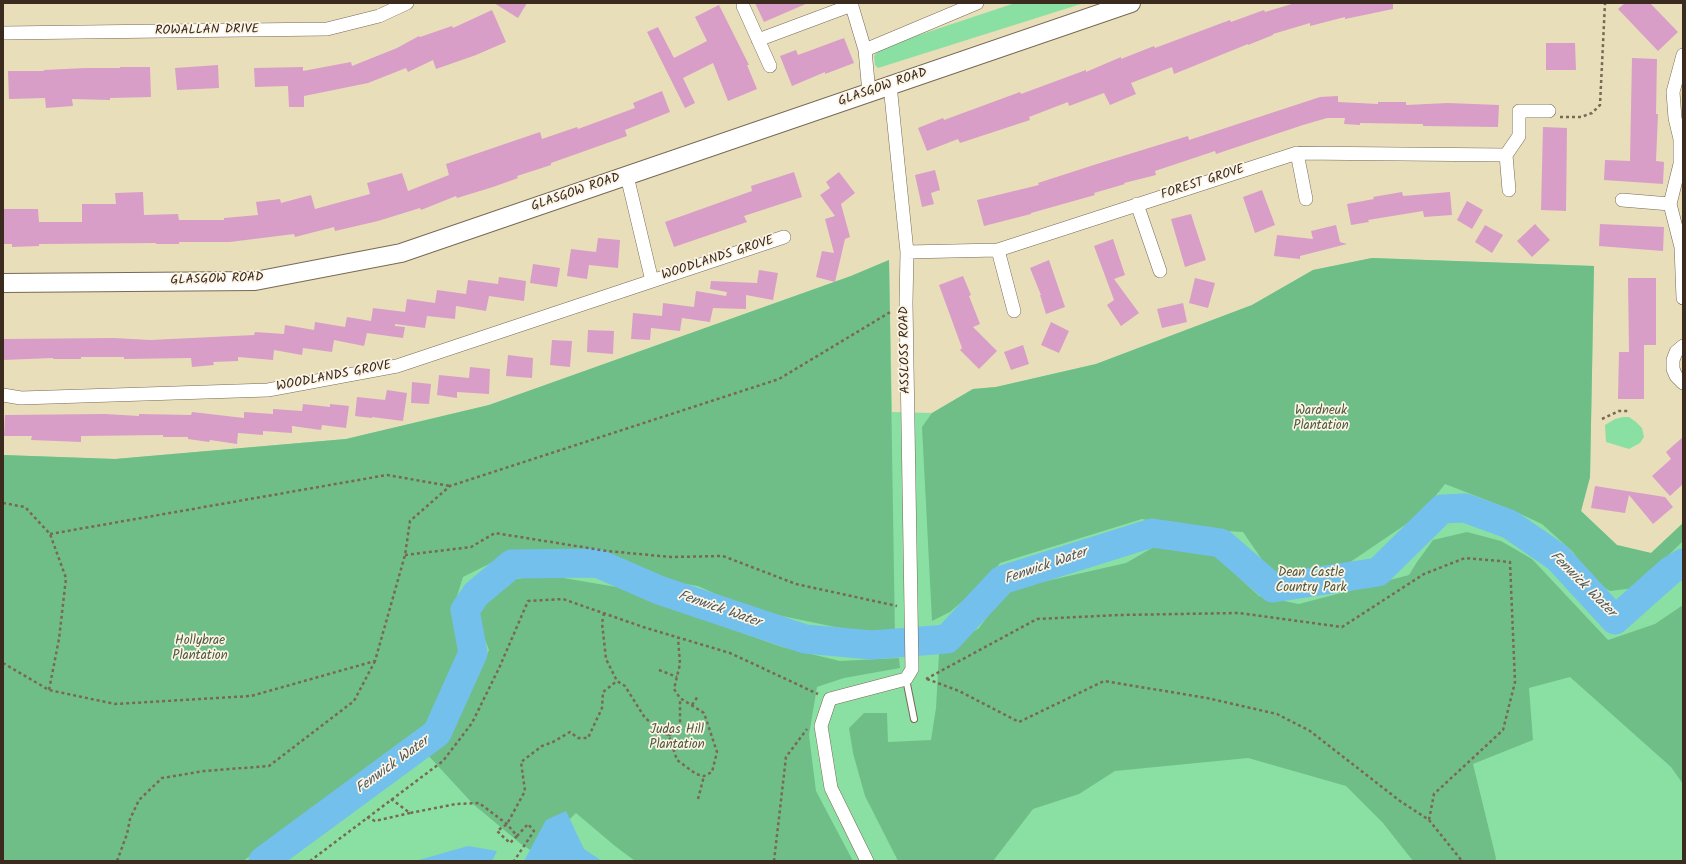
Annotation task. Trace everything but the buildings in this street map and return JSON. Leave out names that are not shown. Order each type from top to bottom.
[{"type":"main road","name":"GLASGOW ROAD","points":[[3,283],[255,281],[401,252],[1131,3]]},
{"type":"street","name":"ROWALLAN DRIVE","points":[[3,33],[327,29],[379,16],[407,3]]},
{"type":"street","points":[[865,50],[977,3]]},
{"type":"street","points":[[758,40],[851,4],[865,50],[869,93]]},
{"type":"street","points":[[743,6],[770,66]]},
{"type":"street","points":[[1682,62],[1673,92],[1675,118],[1680,138],[1679,189],[1670,204],[1681,247],[1683,298]]},
{"type":"street","name":"ASSLOSS ROAD","points":[[890,85],[907,252],[906,303],[911,612],[909,674]]},
{"type":"street","points":[[1509,190],[1506,155],[1519,136],[1519,111],[1549,111]]},
{"type":"street","points":[[1297,153],[1306,199]]},
{"type":"street","name":"FOREST GROVE","points":[[907,252],[998,250],[1297,153],[1506,155]]},
{"type":"street","name":"WOODLANDS GROVE","points":[[627,176],[652,281]]},
{"type":"street","points":[[1622,200],[1670,204]]},
{"type":"street","points":[[1137,204],[1160,271]]},
{"type":"street","name":"WOODLANDS GROVE","points":[[3,395],[21,398],[268,390],[397,366],[784,237]]},
{"type":"street","points":[[998,250],[1014,311]]},
{"type":"street","points":[[1683,346],[1676,352],[1673,360],[1673,369],[1676,376],[1683,383]]},
{"type":"street","points":[[868,861],[831,788],[821,726],[830,699],[909,674]]},
{"type":"lane","points":[[909,674],[914,719]]},
{"type":"path","points":[[1549,111],[1562,118],[1581,117],[1592,113],[1600,105],[1604,3]]},
{"type":"path","points":[[117,861],[127,834],[130,819],[139,800],[162,778],[204,772],[269,766],[354,701],[375,661],[406,555],[410,521],[450,486],[779,379],[906,303]]},
{"type":"path","points":[[1602,419],[1618,411],[1629,411]]},
{"type":"path","points":[[50,534],[387,475],[450,486]]},
{"type":"path","points":[[3,503],[25,507],[50,534],[66,578],[59,639],[49,690]]},
{"type":"path","points":[[406,555],[471,547],[495,533],[607,551],[671,557],[723,556],[796,584],[911,612]]},
{"type":"path","points":[[926,679],[1037,619],[1119,615],[1239,613],[1342,627],[1424,574],[1465,558],[1510,562],[1515,682],[1503,730],[1434,794],[1429,820]]},
{"type":"path","points":[[310,861],[443,761],[472,723],[500,666],[528,601],[563,599],[678,638],[730,653],[830,699]]},
{"type":"path","points":[[604,613],[602,624],[606,659],[617,681],[625,686],[645,718],[669,736],[677,760],[696,774],[704,776],[712,772],[717,752],[704,713],[680,698],[674,689],[680,664],[678,638]]},
{"type":"path","points":[[3,663],[49,690],[115,704],[251,696],[375,661]]},
{"type":"path","points":[[659,670],[677,677]]},
{"type":"path","points":[[909,674],[959,691],[1019,722],[1104,681],[1207,698],[1277,714],[1310,731],[1400,801],[1429,820],[1462,861]]},
{"type":"path","points":[[514,861],[534,832],[528,824],[510,843],[497,831],[507,824],[525,791],[522,762],[542,746],[553,742],[570,732],[578,738],[588,738],[602,708],[603,692],[617,681]]},
{"type":"path","points":[[692,705],[698,696]]},
{"type":"path","points":[[669,736],[680,724],[680,698]]},
{"type":"path","points":[[774,861],[786,757],[808,728]]},
{"type":"path","points":[[698,799],[704,776]]},
{"type":"path","points":[[391,799],[410,813]]},
{"type":"path","points":[[368,817],[375,821],[456,804],[479,803],[507,824],[518,836]]},
{"type":"green space","points":[[1015,3],[1084,3],[878,68],[875,65],[874,56],[880,49]]},
{"type":"green space","name":"Dean Castle Country Park","points":[[1372,258],[1594,266],[1590,477],[1581,511],[1617,545],[1651,553],[1683,523],[1683,861],[3,861],[3,455],[115,459],[346,439],[489,405],[851,276],[889,260],[892,412],[932,413],[973,389],[996,387],[1096,364],[1252,305],[1313,270]]},
{"type":"green space","name":"Wardneuk Plantation","points":[[1372,258],[1594,266],[1590,477],[1581,511],[1617,545],[1651,553],[1683,523],[1683,541],[1635,588],[1610,591],[1594,582],[1573,552],[1542,524],[1512,510],[1445,484],[1421,514],[1343,567],[1272,574],[1243,532],[1190,529],[1142,519],[1000,563],[987,580],[950,612],[932,621],[922,427],[932,413],[973,389],[996,387],[1096,364],[1252,305],[1313,270]]},
{"type":"green space","name":"Hollybrae Plantation","points":[[889,260],[895,637],[830,626],[749,609],[698,586],[660,580],[628,563],[578,555],[540,552],[499,559],[463,577],[454,606],[460,656],[437,716],[350,785],[243,861],[3,861],[3,455],[115,459],[346,439],[489,405],[851,276]]},
{"type":"green space","points":[[1629,417],[1636,422],[1642,428],[1644,437],[1640,443],[1629,449],[1606,442],[1605,425],[1615,419]]},
{"type":"green space","points":[[1467,532],[1501,541],[1532,559],[1608,640],[1655,624],[1683,605],[1683,784],[1671,767],[1570,677],[1529,688],[1533,740],[1473,764],[1496,858],[1495,861],[1413,861],[1383,823],[1346,786],[1248,758],[1115,771],[1079,794],[1033,809],[993,861],[898,861],[865,796],[853,753],[849,728],[864,713],[887,713],[888,742],[931,740],[936,708],[939,654],[979,628],[1007,590],[1126,563],[1159,544],[1212,553],[1259,596],[1299,604],[1409,575],[1433,540]]},
{"type":"green space","name":"Judas Hill Plantation","points":[[546,575],[634,590],[680,611],[782,647],[840,661],[899,658],[900,668],[844,678],[817,687],[809,735],[816,791],[853,861],[635,861],[576,813],[535,853],[521,844],[473,804],[426,753],[442,741],[467,701],[489,650],[477,619],[481,603],[502,581]]},
{"type":"water","points":[[566,811],[584,849],[602,861],[524,861],[546,820]]},
{"type":"water","points":[[468,846],[497,851],[492,861],[415,861]]},
{"type":"waterway","name":"Fenwick Water","points":[[263,861],[437,733],[473,653],[465,610],[476,594],[512,564],[597,563],[659,590],[805,639],[872,645],[947,639],[1002,580],[1152,533],[1221,543],[1273,588],[1378,572],[1442,509],[1465,508],[1509,524],[1557,557],[1615,620],[1670,571],[1683,563]]}]
